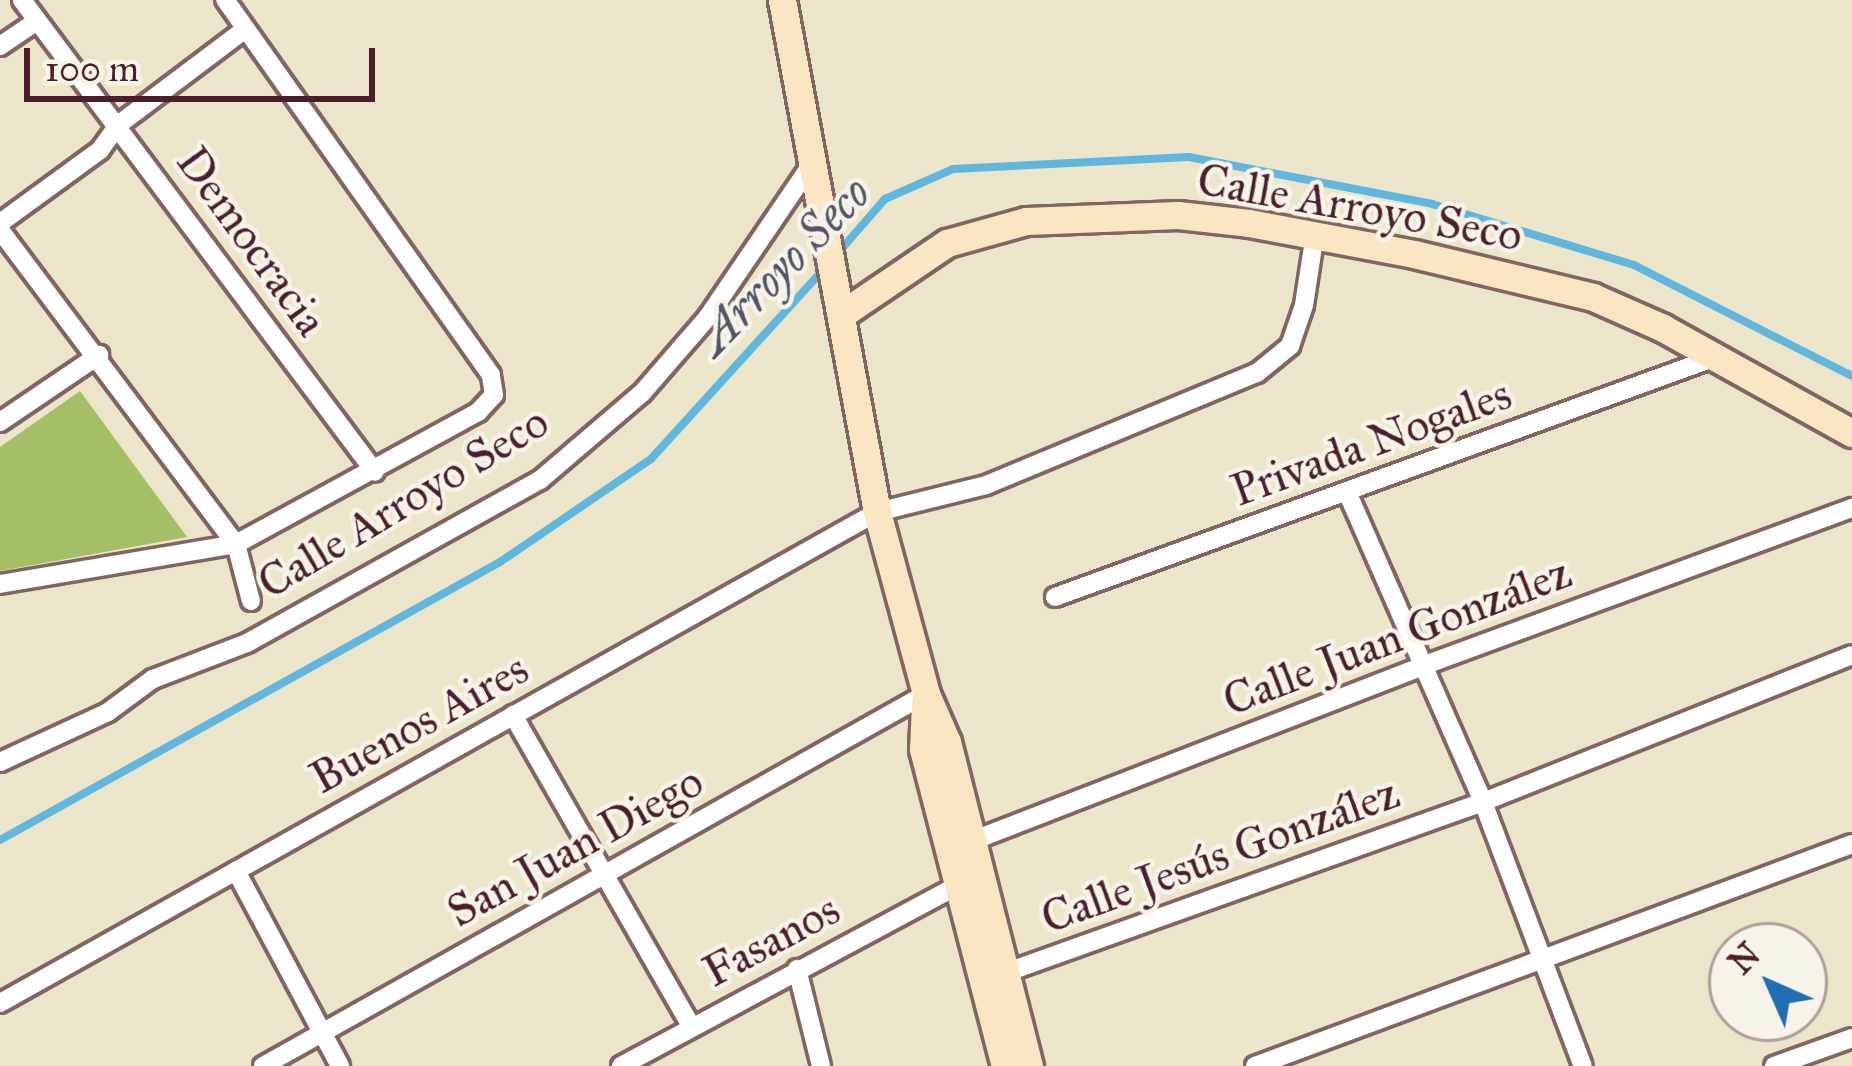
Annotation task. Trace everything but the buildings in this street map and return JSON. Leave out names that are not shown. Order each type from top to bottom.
[{"type":"main road","points":[[782,0],[877,512],[926,694],[947,742],[972,842],[1005,1066]]},
{"type":"main road","name":"Calle Arroyo Seco","points":[[841,305],[947,243],[1026,221],[1178,215],[1315,234],[1593,297],[1852,433]]},
{"type":"main road","points":[[926,694],[923,749],[959,885],[1029,1066]]},
{"type":"street","name":"Democracia","points":[[22,0],[374,472]]},
{"type":"street","points":[[0,584],[236,544],[478,412],[494,395],[491,375],[225,0]]},
{"type":"street","points":[[0,46],[37,21]]},
{"type":"street","points":[[244,30],[118,124],[100,150],[0,226],[236,544],[251,601]]},
{"type":"street","name":"Calle Arroyo Seco","points":[[0,762],[108,712],[153,679],[247,643],[540,480],[642,393],[707,318],[814,159]]},
{"type":"street","name":"Buenos Aires","points":[[0,1003],[877,512],[986,485],[1276,362],[1290,346],[1304,305],[1315,234]]},
{"type":"street","points":[[0,422],[99,355]]},
{"type":"street","name":"Privada Nogales","points":[[1055,597],[1713,358]]},
{"type":"street","points":[[1348,494],[1483,802],[1583,1066]]},
{"type":"street","name":"Calle Juan González","points":[[972,842],[1425,665],[1852,508]]},
{"type":"street","name":"Calle Jesús González","points":[[994,976],[1483,802],[1852,655]]},
{"type":"street","name":"San Juan Diego","points":[[262,1066],[926,694]]},
{"type":"street","points":[[513,715],[608,872],[691,1026]]},
{"type":"street","points":[[0,746],[33,743]]},
{"type":"street","points":[[1255,1066],[1852,844]]},
{"type":"street","points":[[236,872],[340,1066]]},
{"type":"street","name":"Fasanos","points":[[634,1062],[691,1026],[959,885]]},
{"type":"street","points":[[797,969],[821,1066]]},
{"type":"street","points":[[1774,1066],[1852,1038]]},
{"type":"green space","points":[[80,391],[187,537],[0,571],[0,447]]},
{"type":"waterway","name":"Arroyo Seco","points":[[838,253],[885,199],[953,169],[1189,157],[1432,204],[1634,265],[1852,376]]},
{"type":"waterway","name":"Arroyo Seco","points":[[0,840],[500,562],[651,459],[824,269]]}]
